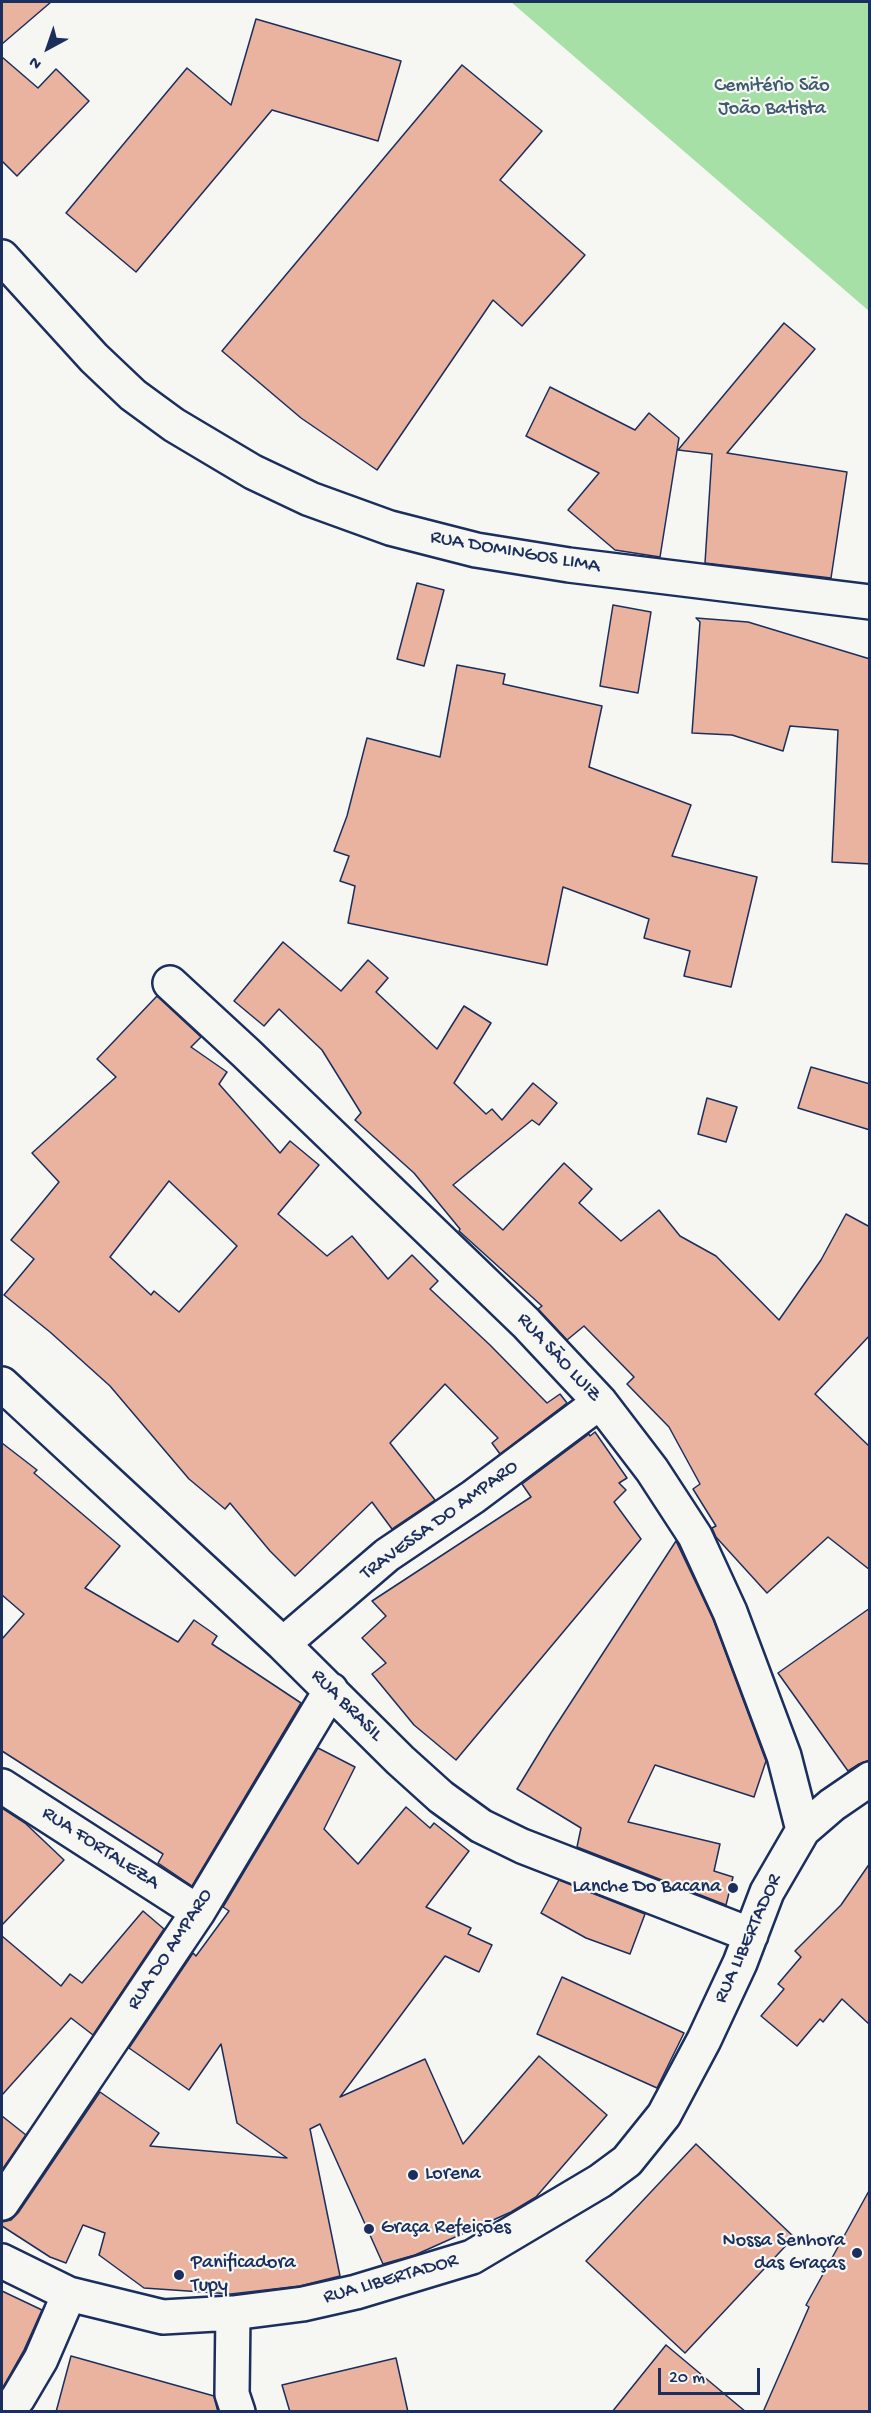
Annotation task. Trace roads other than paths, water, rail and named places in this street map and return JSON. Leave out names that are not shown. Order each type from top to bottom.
[{"type":"street","name":"RUA DOMINGOS LIMA","points":[[2,257],[93,358],[133,394],[174,425],[253,472],[310,499],[390,528],[476,550],[569,566],[870,602]]},
{"type":"street","name":"RUA SÃO LUIZ","points":[[170,983],[246,1053],[526,1323],[600,1402],[652,1470],[695,1536],[730,1612],[773,1726],[790,1777],[803,1830]]},
{"type":"street","name":"RUA BRASIL","points":[[2,1384],[283,1644],[433,1790],[481,1826],[522,1846],[751,1935]]},
{"type":"street","name":"TRAVESSA DO AMPARO","points":[[283,1644],[387,1555],[473,1497],[600,1402]]},
{"type":"street","name":"RUA DO AMPARO","points":[[2,2203],[198,1912],[331,1690]]},
{"type":"street","name":"RUA LIBERTADOR","points":[[2,2261],[69,2294],[163,2317],[233,2313],[303,2304],[356,2292],[472,2257],[600,2181],[627,2161],[664,2115],[704,2040],[751,1935],[767,1892],[803,1830],[832,1805],[870,1779]]},
{"type":"street","name":"RUA FORTALEZA","points":[[2,1786],[198,1912]]},
{"type":"street","points":[[7,2412],[41,2359],[69,2294]]},
{"type":"street","points":[[233,2313],[232,2394],[238,2412]]},
{"type":"place","name":"Lanche Do Bacana","points":[[733,1888]]},
{"type":"place","name":"Lorena","points":[[413,2175]]},
{"type":"place","name":"Graça Refeições","points":[[369,2229]]},
{"type":"place","name":"Nossa Senhora das Graças","points":[[857,2253]]},
{"type":"place","name":"Panificadora Tupy","points":[[179,2275]]},
{"type":"park label","name":"Cemitério São João Batista","points":[[772,98]]}]
